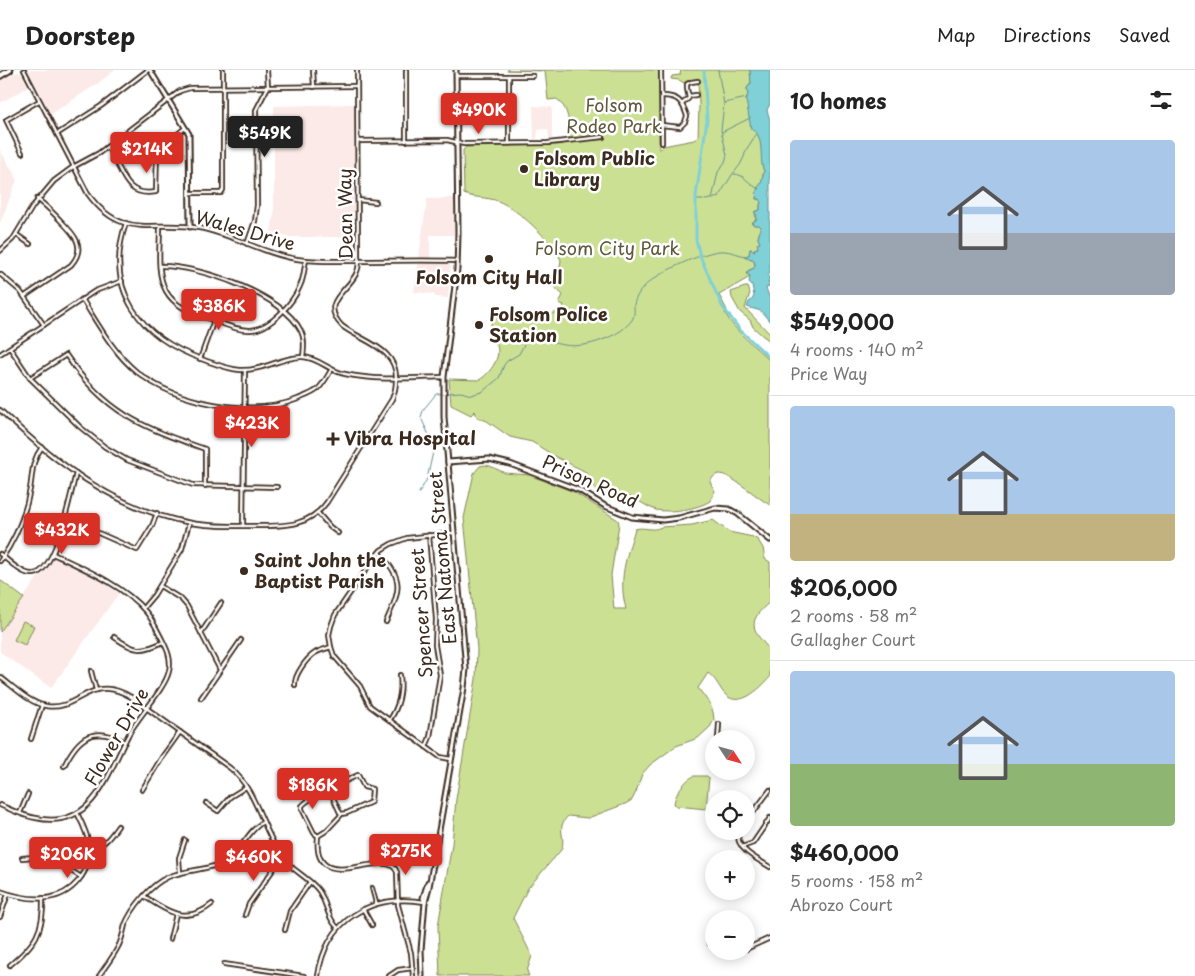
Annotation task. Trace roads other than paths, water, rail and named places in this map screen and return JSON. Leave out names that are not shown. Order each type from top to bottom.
[{"type":"main road","points":[[0,76],[10,70]]},
{"type":"main road","points":[[149,70],[185,128],[189,139],[190,227]]},
{"type":"main road","name":"East Natoma Street","points":[[422,976],[421,950],[425,902],[466,669],[444,409],[444,377],[457,262],[458,142],[456,70]]},
{"type":"main road","name":"Prison Road","points":[[448,462],[488,459],[510,464],[579,490],[605,506],[632,517],[663,520],[714,508],[729,509],[770,540]]},
{"type":"street","name":"Wales Drive","points":[[24,70],[93,200],[108,214],[126,223],[144,227],[190,227],[206,230],[286,257],[306,260],[457,262]]},
{"type":"street","points":[[57,134],[113,98],[149,70]]},
{"type":"street","points":[[190,193],[221,193],[223,190],[222,70]]},
{"type":"street","points":[[247,244],[255,221],[257,205],[256,110],[268,87],[267,70]]},
{"type":"street","points":[[313,70],[314,87]]},
{"type":"street","name":"Dean Way","points":[[357,70],[359,269],[356,277],[340,292],[336,299],[335,316],[342,326],[388,354],[395,366],[396,378]]},
{"type":"street","points":[[406,70],[406,140]]},
{"type":"street","points":[[661,70],[662,143]]},
{"type":"street","points":[[456,76],[533,76]]},
{"type":"street","points":[[509,76],[509,143]]},
{"type":"street","points":[[689,96],[686,89],[687,84],[698,81]]},
{"type":"street","points":[[0,251],[16,235],[37,199],[54,181],[107,147],[176,93],[186,89],[357,86]]},
{"type":"street","points":[[689,96],[696,95]]},
{"type":"street","points":[[661,125],[678,127],[684,124],[687,116],[682,104],[674,96],[662,96]]},
{"type":"street","points":[[682,104],[689,99],[689,96]]},
{"type":"street","points":[[22,153],[6,120],[40,101]]},
{"type":"street","points":[[107,147],[115,158],[128,185],[140,191],[156,192],[157,152],[185,128]]},
{"type":"street","points":[[357,141],[447,140],[464,144],[548,143],[603,137]]},
{"type":"street","points":[[25,296],[71,265],[78,250],[78,242],[73,233],[50,209],[37,199]]},
{"type":"street","points":[[358,200],[376,202]]},
{"type":"street","points":[[126,223],[119,251],[119,268],[130,304],[149,330],[170,346],[223,367],[245,370],[264,368],[303,357],[316,360],[331,370],[348,375],[396,378],[444,377]]},
{"type":"street","points":[[160,227],[160,266],[164,286],[176,303],[186,310],[240,329],[255,330],[270,323],[282,311],[299,289],[306,260]]},
{"type":"street","points":[[16,235],[30,244]]},
{"type":"street","points":[[160,266],[186,268],[253,290],[268,298],[294,320],[301,330],[304,340],[303,357]]},
{"type":"street","points":[[0,274],[25,296],[44,325]]},
{"type":"street","points":[[0,354],[100,288],[122,281]]},
{"type":"street","points":[[82,299],[121,356],[135,370],[148,380],[169,390],[206,403],[226,407],[278,405],[310,394],[322,385],[331,370]]},
{"type":"street","points":[[200,359],[214,320]]},
{"type":"street","points":[[10,348],[30,378],[84,431],[111,451],[152,470],[191,484],[205,486],[278,487]]},
{"type":"street","points":[[30,378],[66,355],[92,388],[121,413],[154,431],[205,449],[205,486]]},
{"type":"street","points":[[243,526],[245,370]]},
{"type":"street","points":[[0,410],[42,447],[77,473],[115,497],[157,514],[189,523],[210,526],[289,526],[306,521],[318,513],[327,502],[392,399],[395,392],[396,378]]},
{"type":"street","points":[[0,561],[11,545],[19,528],[30,488],[34,460],[42,447]]},
{"type":"street","points":[[0,554],[26,573],[35,574],[42,571],[53,554],[77,473]]},
{"type":"street","points":[[318,513],[338,533]]},
{"type":"street","points":[[64,518],[137,550],[157,514]]},
{"type":"street","points":[[143,608],[160,586],[184,545],[189,523]]},
{"type":"street","points":[[451,760],[443,758],[426,747],[370,706],[360,686],[337,659],[331,647],[330,631],[333,618],[379,552],[401,539],[453,533]]},
{"type":"street","name":"Spencer Street","points":[[426,747],[430,737],[440,675],[435,645],[436,619],[429,535]]},
{"type":"street","points":[[379,552],[393,569],[398,584],[396,597],[386,622]]},
{"type":"street","name":"Flower Drive","points":[[0,805],[37,819],[48,820],[65,818],[77,813],[92,802],[100,792],[125,742],[146,707],[166,680],[169,671],[169,657],[163,642],[150,616],[143,608],[102,578],[53,554]]},
{"type":"street","points":[[160,586],[183,601],[220,670]]},
{"type":"street","points":[[201,633],[221,603]]},
{"type":"street","points":[[114,637],[129,646],[140,649],[152,647],[163,642]]},
{"type":"street","points":[[201,698],[241,640]]},
{"type":"street","points":[[295,684],[296,678],[310,657],[331,647]]},
{"type":"street","points":[[91,671],[96,690]]},
{"type":"street","points":[[389,721],[399,700],[400,675]]},
{"type":"street","points":[[0,677],[32,700],[42,705],[53,707],[64,705],[96,690],[120,691],[146,707],[234,772],[246,787],[282,857],[310,882],[322,896],[331,920],[338,928]]},
{"type":"street","points":[[30,739],[42,705]]},
{"type":"street","points":[[719,724],[719,730]]},
{"type":"street","points":[[142,790],[180,732]]},
{"type":"street","points":[[64,766],[75,745],[87,737],[96,734],[106,734],[125,742]]},
{"type":"street","points":[[330,793],[333,787],[358,776],[364,786],[372,789],[371,802],[341,814]]},
{"type":"street","points":[[206,804],[218,811],[230,797],[246,787]]},
{"type":"street","points":[[755,810],[770,790]]},
{"type":"street","points":[[330,793],[325,793],[305,802],[302,806],[314,833],[318,836],[319,855],[332,868],[343,870],[378,864],[396,868],[398,872],[398,900],[411,953],[413,976]]},
{"type":"street","points":[[330,793],[341,814]]},
{"type":"street","points":[[20,813],[28,794]]},
{"type":"street","points":[[0,892],[43,898],[57,896],[66,891],[81,877],[88,863],[89,848],[86,832],[77,813]]},
{"type":"street","points":[[318,836],[340,818],[341,814]]},
{"type":"street","points":[[742,847],[753,842],[770,818]]},
{"type":"street","points":[[99,976],[118,947],[126,923],[144,896],[162,880],[180,873],[214,866],[226,861],[238,851],[252,831],[263,822]]},
{"type":"street","points":[[89,848],[98,847],[105,843],[118,826]]},
{"type":"street","points":[[180,873],[179,858],[185,840]]},
{"type":"street","points":[[738,840],[742,847],[770,867]]},
{"type":"street","points":[[22,858],[36,857],[52,860],[81,877]]},
{"type":"street","points":[[245,915],[249,904],[282,857]]},
{"type":"street","points":[[285,930],[290,910],[310,882]]},
{"type":"street","points":[[372,888],[376,903]]},
{"type":"street","points":[[0,916],[8,894]]},
{"type":"street","points":[[144,896],[163,909],[176,914],[197,913],[212,904]]},
{"type":"street","points":[[10,965],[28,949],[38,935],[43,918],[43,898]]},
{"type":"street","points":[[318,976],[323,954],[329,940],[349,918],[376,903],[398,900],[425,902]]},
{"type":"street","points":[[363,909],[372,925]]},
{"type":"street","points":[[170,939],[176,914]]},
{"type":"street","points":[[755,945],[770,938]]},
{"type":"street","points":[[224,964],[304,976]]},
{"type":"street","points":[[389,976],[401,969],[413,968]]},
{"type":"water","points":[[750,70],[770,70],[770,104],[767,110],[770,120],[770,273],[768,276],[770,281],[768,283],[770,286],[766,288],[770,299],[770,322],[761,311],[747,307],[754,296],[752,285],[749,282],[750,276],[746,272],[754,268],[755,264],[753,259],[744,257],[749,255],[750,249],[755,251],[754,249],[758,248],[757,244],[760,243],[758,238],[761,227],[751,223],[756,220],[757,215],[754,212],[760,210],[760,199],[756,199],[757,188],[761,184],[764,171],[759,137],[751,129],[746,100],[747,88],[751,84]]},
{"type":"waterway","points":[[704,70],[707,120],[696,196],[696,240],[700,256],[722,306],[740,330],[770,358]]},
{"type":"waterway","points":[[705,200],[712,199],[718,172],[725,162],[727,155],[721,130],[724,104],[718,70]]},
{"type":"waterway","points":[[724,103],[747,98]]},
{"type":"waterway","points":[[722,132],[750,118]]},
{"type":"waterway","points":[[713,199],[719,196],[740,165],[746,150],[757,133]]},
{"type":"waterway","points":[[734,174],[738,174],[759,189]]},
{"type":"waterway","points":[[696,200],[703,200]]},
{"type":"waterway","points":[[421,418],[423,410],[436,394],[461,392],[471,395],[482,392],[499,378],[504,365],[519,354],[528,337],[534,336],[553,343],[570,346],[597,342],[614,335],[627,326],[633,318],[634,305],[640,292],[649,282],[667,271],[701,256],[719,251],[745,256]]},
{"type":"waterway","points":[[419,493],[427,479],[435,443],[434,438],[429,435],[422,420]]},
{"type":"place","name":"Folsom Public Library","points":[[524,169]]},
{"type":"place","name":"Folsom City Hall","points":[[489,259]]},
{"type":"place","name":"Folsom Police Station","points":[[479,325]]},
{"type":"place","name":"Vibra Hospital","points":[[333,439]]},
{"type":"place","name":"Saint John the Baptist Parish","points":[[244,571]]},
{"type":"park label","name":"Folsom Rodeo Park","points":[[614,116]]},
{"type":"park label","name":"Folsom City Park","points":[[607,249]]}]
